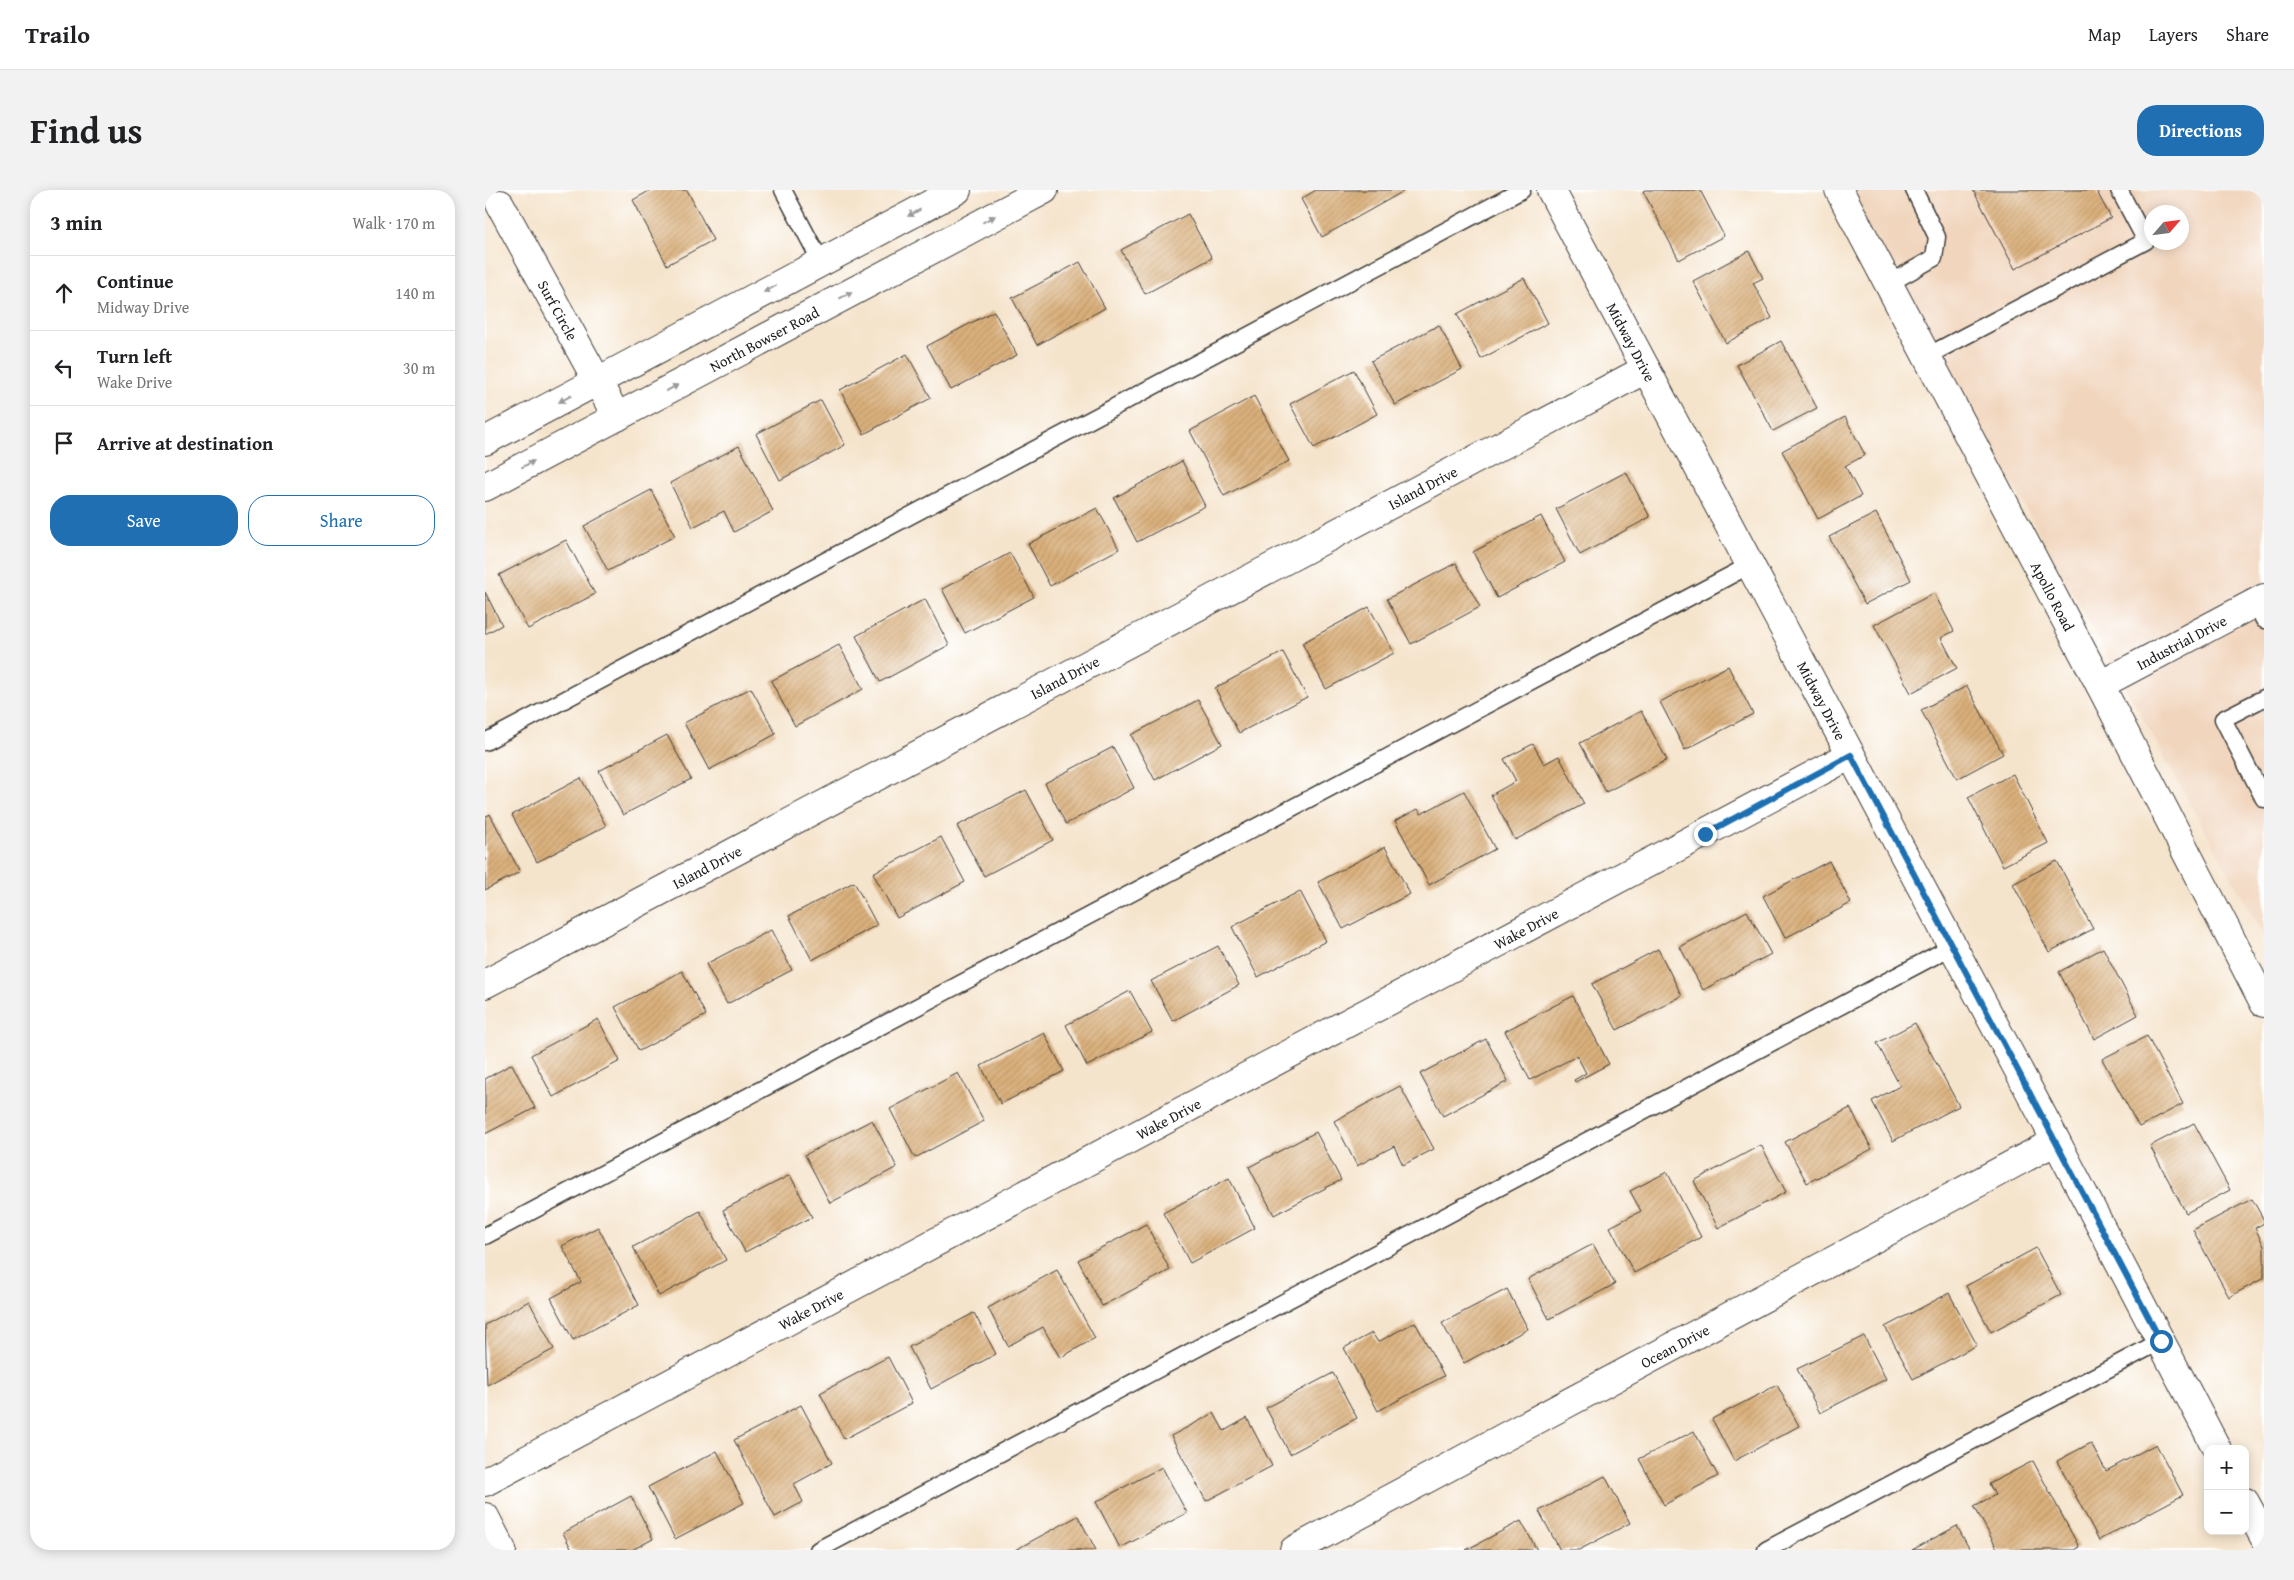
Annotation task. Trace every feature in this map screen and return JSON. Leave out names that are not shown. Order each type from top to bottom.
[{"type":"street","points":[[485,441],[957,190]]},
{"type":"street","name":"Midway Drive","points":[[1551,190],[1953,946],[2215,1445]]},
{"type":"street","name":"Apollo Road","points":[[1839,190],[2100,685],[2264,1003]]},
{"type":"street","name":"North Bowser Road","points":[[485,487],[617,418],[1035,192]]},
{"type":"street","name":"Surf Circle","points":[[500,204],[617,418]]},
{"type":"street","name":"Island Drive","points":[[485,984],[1646,369]]},
{"type":"street","name":"Industrial Drive","points":[[2100,685],[2261,607]]},
{"type":"street","name":"Wake Drive","points":[[485,1482],[1851,755]]},
{"type":"street","name":"Ocean Drive","points":[[1294,1550],[2056,1141]]},
{"type":"street","points":[[2249,1509],[2264,1537]]},
{"type":"street","points":[[485,1517],[502,1550]]},
{"type":"lane","points":[[783,190],[821,262]]},
{"type":"lane","points":[[485,742],[1522,190]]},
{"type":"lane","points":[[1888,284],[1934,258],[1937,237],[1914,190]]},
{"type":"lane","points":[[1927,356],[2146,241],[2119,190]]},
{"type":"lane","points":[[485,1236],[1750,565]]},
{"type":"lane","points":[[2264,698],[2223,719],[2264,799]]},
{"type":"lane","points":[[818,1550],[1953,946]]},
{"type":"lane","points":[[1766,1550],[2161,1341]]},
{"type":"shaded area","points":[[1848,190],[2264,190],[2264,936]]},
{"type":"building","points":[[651,190],[687,190],[713,240],[667,265],[633,200]]},
{"type":"building","points":[[1316,190],[1406,190],[1322,237],[1301,199]]},
{"type":"building","points":[[1700,190],[1724,236],[1679,260],[1643,191]]},
{"type":"building","points":[[1973,190],[2096,190],[2111,218],[2015,269]]},
{"type":"building","points":[[1188,214],[1212,258],[1145,294],[1121,250]]},
{"type":"building","points":[[1749,251],[1763,278],[1753,283],[1772,318],[1726,343],[1693,281]]},
{"type":"building","points":[[1080,262],[1105,308],[1037,345],[1012,298]]},
{"type":"building","points":[[1524,278],[1548,323],[1481,359],[1457,314]]},
{"type":"building","points":[[994,311],[1017,355],[951,390],[927,346]]},
{"type":"building","points":[[1439,325],[1462,369],[1395,405],[1371,361]]},
{"type":"building","points":[[1781,341],[1817,408],[1773,431],[1737,365]]},
{"type":"building","points":[[907,354],[931,398],[864,434],[840,390]]},
{"type":"building","points":[[1354,370],[1377,414],[1314,448],[1290,404]]},
{"type":"building","points":[[1254,396],[1289,461],[1224,496],[1190,431]]},
{"type":"building","points":[[821,400],[845,445],[780,480],[756,434]]},
{"type":"building","points":[[1845,417],[1865,455],[1845,466],[1861,496],[1818,519],[1782,451]]},
{"type":"building","points":[[739,446],[773,511],[734,532],[724,511],[693,527],[670,483]]},
{"type":"building","points":[[1182,461],[1205,506],[1137,542],[1114,498]]},
{"type":"building","points":[[1626,472],[1650,517],[1580,555],[1556,509]]},
{"type":"building","points":[[651,490],[675,536],[608,571],[584,526]]},
{"type":"building","points":[[1097,508],[1119,549],[1050,586],[1028,544]]},
{"type":"building","points":[[1876,513],[1911,580],[1865,604],[1829,537]]},
{"type":"building","points":[[1541,516],[1565,562],[1497,598],[1473,552]]},
{"type":"building","points":[[566,540],[595,594],[528,629],[499,575]]},
{"type":"building","points":[[1010,553],[1034,597],[965,633],[942,589]]},
{"type":"building","points":[[1456,563],[1480,607],[1411,644],[1387,599]]},
{"type":"building","points":[[485,592],[502,625],[485,634]]},
{"type":"building","points":[[1934,593],[1954,631],[1941,638],[1957,668],[1911,693],[1874,625]]},
{"type":"building","points":[[925,599],[949,645],[880,682],[856,636]]},
{"type":"building","points":[[1369,607],[1394,653],[1326,689],[1302,643]]},
{"type":"building","points":[[839,645],[863,689],[795,726],[771,681]]},
{"type":"building","points":[[1283,652],[1307,697],[1239,733],[1215,688]]},
{"type":"building","points":[[1728,666],[1753,714],[1685,750],[1660,702]]},
{"type":"building","points":[[1967,686],[2003,754],[1957,779],[1921,710]]},
{"type":"building","points":[[751,688],[776,734],[709,770],[684,723]]},
{"type":"building","points":[[1198,700],[1222,744],[1155,780],[1131,735]]},
{"type":"building","points":[[1641,711],[1667,760],[1606,792],[1580,743]]},
{"type":"building","points":[[667,735],[691,779],[623,815],[599,771]]},
{"type":"building","points":[[1533,744],[1544,764],[1559,756],[1584,804],[1515,840],[1491,795],[1516,781],[1504,759]]},
{"type":"building","points":[[1113,747],[1134,788],[1066,824],[1045,783]]},
{"type":"building","points":[[2013,774],[2048,843],[2003,866],[1968,797]]},
{"type":"building","points":[[581,778],[606,826],[537,862],[512,815]]},
{"type":"building","points":[[1026,790],[1053,840],[984,876],[957,826]]},
{"type":"building","points":[[1464,791],[1495,849],[1429,885],[1395,821],[1418,809],[1421,814]]},
{"type":"building","points":[[490,814],[520,872],[485,890],[485,817]]},
{"type":"building","points":[[941,837],[965,882],[897,918],[873,873]]},
{"type":"building","points":[[1385,847],[1410,894],[1343,929],[1318,882]]},
{"type":"building","points":[[1829,861],[1851,903],[1785,938],[1763,896]]},
{"type":"building","points":[[2057,861],[2093,929],[2049,952],[2013,884]]},
{"type":"building","points":[[854,882],[877,925],[812,960],[789,916]]},
{"type":"building","points":[[1300,891],[1326,941],[1258,977],[1232,927]]},
{"type":"building","points":[[1747,911],[1771,954],[1703,990],[1680,947]]},
{"type":"building","points":[[771,930],[792,970],[727,1004],[706,964]]},
{"type":"building","points":[[1218,946],[1239,985],[1173,1021],[1151,981]]},
{"type":"building","points":[[2103,948],[2138,1015],[2094,1039],[2059,972]]},
{"type":"building","points":[[1658,949],[1682,996],[1617,1030],[1592,984]]},
{"type":"building","points":[[682,971],[706,1015],[639,1051],[615,1007]]},
{"type":"building","points":[[1130,991],[1152,1032],[1087,1066],[1066,1025]]},
{"type":"building","points":[[1573,996],[1609,1064],[1575,1082],[1574,1080],[1586,1073],[1577,1056],[1530,1080],[1505,1031]]},
{"type":"building","points":[[598,1019],[620,1061],[553,1097],[531,1055]]},
{"type":"building","points":[[1915,1023],[1959,1106],[1893,1141],[1872,1101],[1900,1086],[1877,1043]]},
{"type":"building","points":[[1044,1033],[1064,1071],[1001,1104],[981,1066]]},
{"type":"building","points":[[2147,1036],[2183,1104],[2139,1127],[2102,1059]]},
{"type":"building","points":[[1486,1039],[1508,1081],[1443,1116],[1420,1074]]},
{"type":"building","points":[[512,1064],[535,1108],[485,1134],[485,1079]]},
{"type":"building","points":[[958,1073],[984,1121],[915,1158],[890,1109]]},
{"type":"building","points":[[1400,1086],[1434,1149],[1403,1165],[1394,1146],[1357,1166],[1334,1121]]},
{"type":"building","points":[[1850,1108],[1872,1149],[1807,1183],[1785,1142]]},
{"type":"building","points":[[872,1120],[897,1167],[830,1203],[805,1155]]},
{"type":"building","points":[[2194,1123],[2230,1190],[2186,1213],[2150,1146]]},
{"type":"building","points":[[1316,1132],[1341,1180],[1274,1215],[1249,1167]]},
{"type":"building","points":[[1761,1145],[1786,1192],[1718,1228],[1694,1181]]},
{"type":"building","points":[[1667,1172],[1701,1237],[1634,1273],[1610,1227],[1641,1211],[1630,1191]]},
{"type":"building","points":[[790,1175],[812,1217],[745,1252],[723,1210]]},
{"type":"building","points":[[1229,1178],[1255,1228],[1190,1263],[1163,1213]]},
{"type":"building","points":[[2252,1199],[2264,1220],[2264,1223],[2255,1228],[2264,1246],[2264,1278],[2229,1297],[2193,1230]]},
{"type":"building","points":[[700,1211],[726,1260],[659,1296],[633,1247]]},
{"type":"building","points":[[1146,1224],[1170,1270],[1102,1306],[1078,1260]]},
{"type":"building","points":[[598,1227],[639,1305],[573,1340],[551,1298],[581,1282],[562,1246]]},
{"type":"building","points":[[1593,1244],[1615,1284],[1549,1319],[1528,1279]]},
{"type":"building","points":[[2036,1248],[2061,1295],[1991,1332],[1966,1286]]},
{"type":"building","points":[[1057,1270],[1095,1338],[1060,1358],[1043,1327],[1008,1346],[988,1308]]},
{"type":"building","points":[[1507,1289],[1528,1329],[1464,1363],[1442,1323]]},
{"type":"building","points":[[1949,1293],[1977,1345],[1913,1379],[1885,1327]]},
{"type":"building","points":[[529,1301],[554,1349],[487,1385],[485,1325]]},
{"type":"building","points":[[974,1313],[996,1354],[931,1389],[909,1347]]},
{"type":"building","points":[[1415,1322],[1444,1376],[1378,1411],[1344,1348],[1372,1333],[1378,1342]]},
{"type":"building","points":[[1864,1336],[1886,1379],[1820,1413],[1797,1369]]},
{"type":"building","points":[[888,1357],[912,1403],[844,1439],[820,1393]]},
{"type":"building","points":[[1333,1373],[1357,1418],[1290,1454],[1266,1408]]},
{"type":"building","points":[[1777,1385],[1799,1426],[1734,1461],[1712,1419]]},
{"type":"building","points":[[801,1405],[832,1463],[794,1484],[803,1502],[775,1517],[734,1440]]},
{"type":"building","points":[[1214,1413],[1224,1431],[1247,1418],[1272,1466],[1206,1501],[1171,1436]]},
{"type":"building","points":[[1694,1431],[1718,1476],[1664,1505],[1639,1459]]},
{"type":"building","points":[[2091,1443],[2106,1471],[2156,1444],[2183,1495],[2099,1540],[2057,1461]]},
{"type":"building","points":[[717,1451],[744,1503],[675,1539],[648,1487]]},
{"type":"building","points":[[2033,1461],[2079,1547],[2074,1550],[1998,1550],[1974,1506],[1995,1495],[1989,1484]]},
{"type":"building","points":[[1162,1467],[1187,1513],[1120,1548],[1096,1502]]},
{"type":"building","points":[[1605,1476],[1630,1523],[1579,1550],[1560,1550],[1539,1511]]},
{"type":"building","points":[[631,1496],[653,1539],[632,1550],[572,1550],[563,1533]]},
{"type":"building","points":[[1078,1516],[1096,1550],[1015,1550]]},
{"type":"building","points":[[1521,1521],[1537,1550],[1466,1550]]},
{"type":"building","points":[[1957,1526],[1970,1550],[1912,1550]]},
{"type":"route","points":[[1705,834],[1851,755],[2161,1341]]}]
